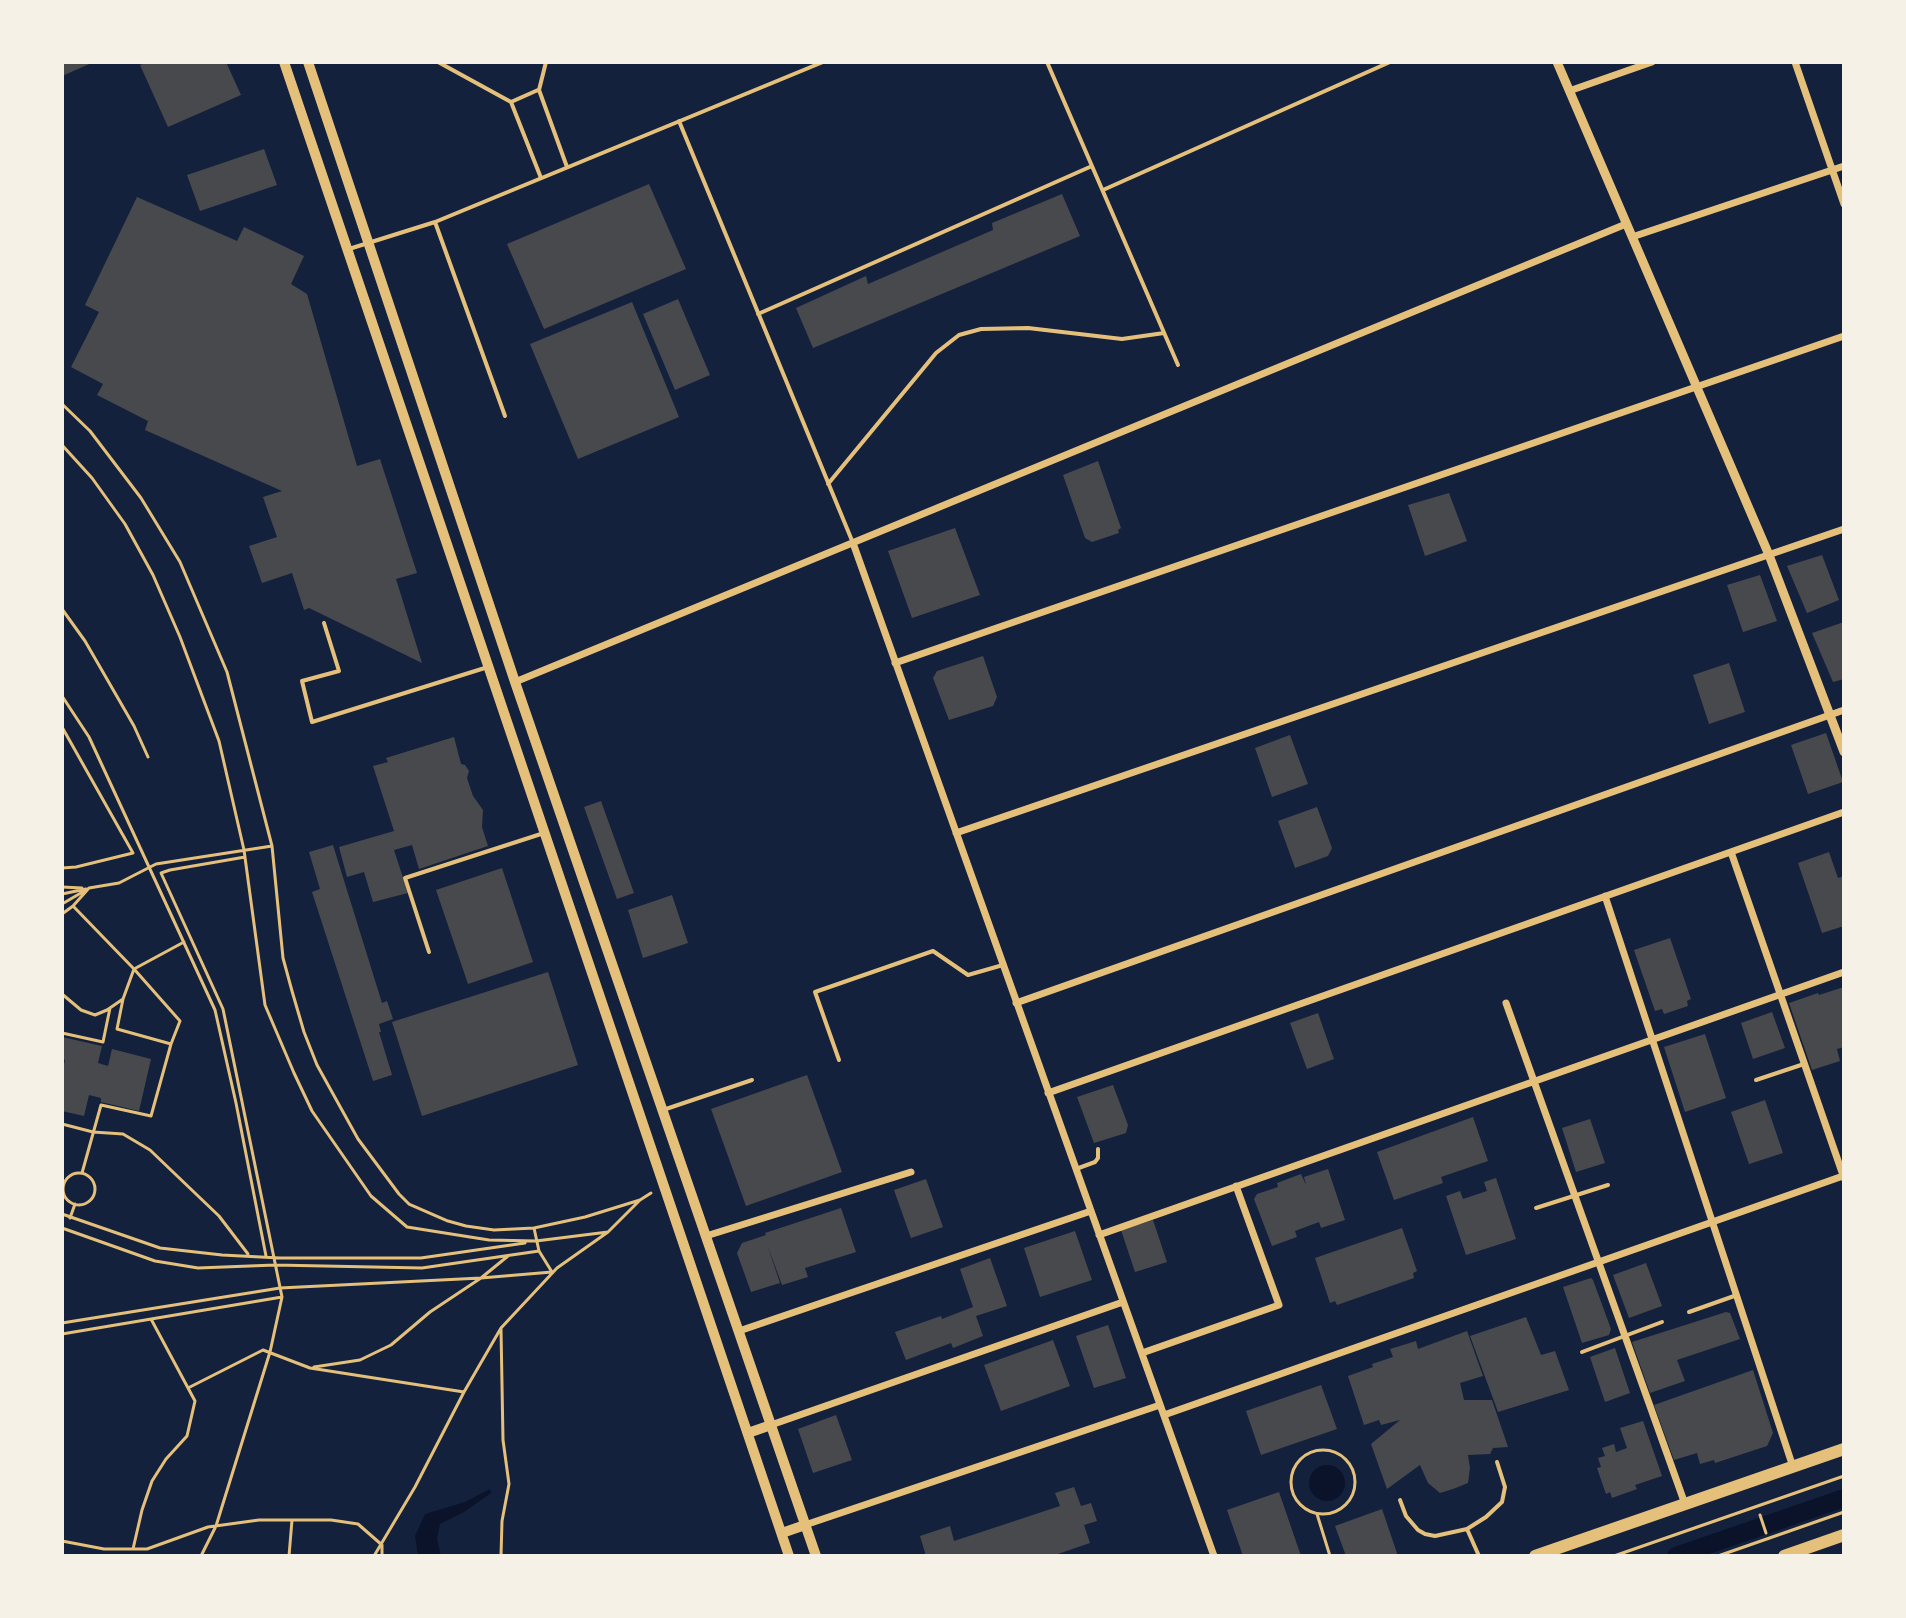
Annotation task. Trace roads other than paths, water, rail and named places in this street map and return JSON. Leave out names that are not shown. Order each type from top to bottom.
[{"type":"main road","points":[[284,62],[789,1556]]},
{"type":"main road","points":[[308,62],[515,682],[816,1556]]},
{"type":"main road","points":[[497,688],[515,682]]},
{"type":"main road","points":[[666,1189],[689,1186]]},
{"type":"main road","points":[[748,1433],[771,1425]]},
{"type":"main road","points":[[1535,1556],[1844,1449]]},
{"type":"main road","points":[[782,1533],[805,1525]]},
{"type":"main road","points":[[1784,1556],[1812,1552],[1844,1535]]},
{"type":"street","points":[[1557,62],[1769,555],[1844,752]]},
{"type":"street","points":[[1569,91],[1652,62]]},
{"type":"street","points":[[1795,62],[1844,204]]},
{"type":"street","points":[[1632,237],[1844,166]]},
{"type":"street","points":[[515,682],[1626,224]]},
{"type":"street","points":[[895,663],[1844,336]]},
{"type":"street","points":[[956,833],[1844,529]]},
{"type":"street","points":[[853,543],[1214,1556]]},
{"type":"street","points":[[1016,1003],[1844,710]]},
{"type":"street","points":[[1048,1093],[1844,812]]},
{"type":"street","points":[[1164,1415],[1843,1178],[1731,852]]},
{"type":"street","points":[[1605,896],[1793,1467]]},
{"type":"street","points":[[1099,1235],[1844,972]]},
{"type":"street","points":[[1506,1003],[1685,1504]]},
{"type":"street","points":[[706,1236],[911,1172]]},
{"type":"street","points":[[1142,1353],[1279,1305],[1236,1186]]},
{"type":"street","points":[[739,1331],[1091,1211]]},
{"type":"street","points":[[771,1425],[1123,1302]]},
{"type":"street","points":[[805,1525],[1160,1405]]},
{"type":"lane","points":[[438,62],[511,102],[541,178]]},
{"type":"lane","points":[[546,62],[539,90],[567,167]]},
{"type":"lane","points":[[348,249],[435,222],[823,62]]},
{"type":"lane","points":[[1047,62],[1178,365]]},
{"type":"lane","points":[[1103,190],[1390,62]]},
{"type":"lane","points":[[511,102],[539,90]]},
{"type":"lane","points":[[679,121],[853,543]]},
{"type":"lane","points":[[758,314],[1092,166]]},
{"type":"lane","points":[[435,222],[505,416]]},
{"type":"lane","points":[[828,484],[936,353],[959,335],[981,329],[1028,328],[1122,339],[1164,333]]},
{"type":"lane","points":[[324,623],[339,671],[302,681],[312,722],[490,667]]},
{"type":"lane","points":[[429,952],[405,878],[546,833]]},
{"type":"lane","points":[[839,1060],[815,992],[933,951],[968,975],[1003,965]]},
{"type":"lane","points":[[1756,1080],[1804,1064]]},
{"type":"lane","points":[[662,1110],[752,1080]]},
{"type":"lane","points":[[1076,1169],[1095,1162],[1098,1149]]},
{"type":"lane","points":[[1536,1208],[1608,1185]]},
{"type":"lane","points":[[1689,1312],[1737,1295]]},
{"type":"lane","points":[[1582,1352],[1662,1322]]},
{"type":"lane","points":[[1400,1500],[1406,1516],[1425,1534],[1435,1536],[1467,1529],[1502,1502],[1505,1487],[1497,1462]]},
{"type":"lane","points":[[1467,1529],[1479,1556]]},
{"type":"water","points":[[1327,1465],[1339,1471],[1345,1483],[1339,1495],[1327,1501],[1315,1495],[1309,1483],[1315,1471]]},
{"type":"water","points":[[490,1489],[491,1493],[464,1512],[440,1524],[437,1539],[441,1556],[418,1556],[415,1536],[425,1514],[465,1502]]},
{"type":"waterway","points":[[1676,1556],[1844,1498]]}]
